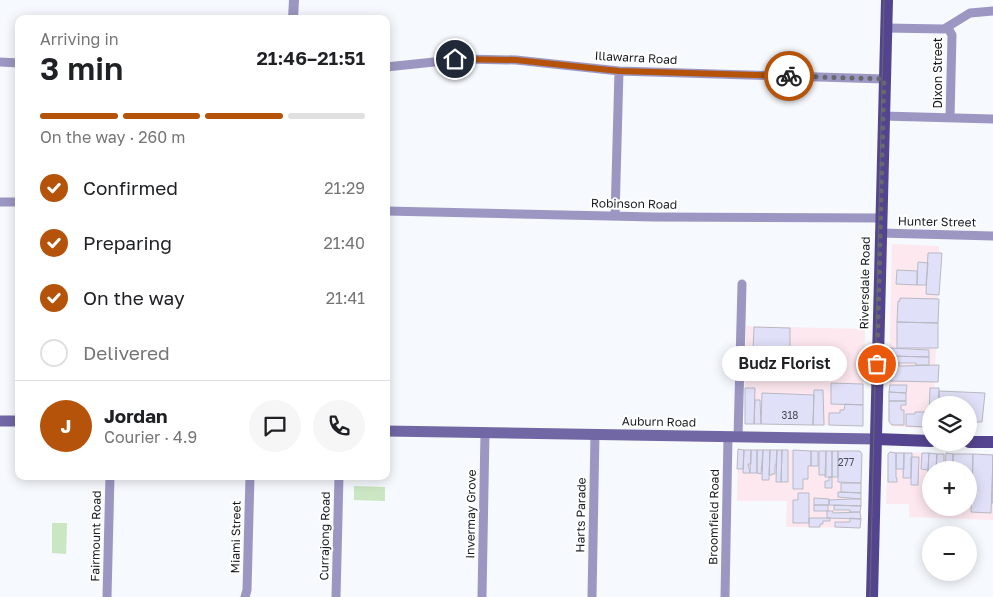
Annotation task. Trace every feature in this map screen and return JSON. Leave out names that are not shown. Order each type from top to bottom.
[{"type":"main road","name":"Riversdale Road","points":[[872,597],[886,0]]},
{"type":"main road","points":[[0,421],[15,421]]},
{"type":"main road","name":"Auburn Road","points":[[390,430],[922,441]]},
{"type":"main road","points":[[977,442],[993,442]]},
{"type":"street","points":[[294,0],[294,15]]},
{"type":"street","points":[[886,28],[948,28],[970,13],[993,11]]},
{"type":"street","name":"Dixon Street","points":[[948,28],[952,38],[950,118]]},
{"type":"street","name":"Illawarra Road","points":[[390,67],[463,59],[516,60],[619,71],[884,79]]},
{"type":"street","points":[[0,62],[15,62]]},
{"type":"street","points":[[615,216],[619,71]]},
{"type":"street","points":[[883,116],[993,119]]},
{"type":"street","points":[[0,202],[15,202]]},
{"type":"street","name":"Robinson Road","points":[[390,211],[615,216],[881,218]]},
{"type":"street","name":"Hunter Street","points":[[880,234],[993,236]]},
{"type":"street","name":"Broomfield Road","points":[[725,597],[742,284]]},
{"type":"street","name":"Invermay Grove","points":[[482,597],[485,432]]},
{"type":"street","name":"Harts Parade","points":[[592,597],[595,434]]},
{"type":"street","name":"Fairmount Road","points":[[107,597],[110,480]]},
{"type":"street","name":"Miami Street","points":[[245,597],[247,590],[250,480]]},
{"type":"street","name":"Currajong Road","points":[[336,597],[339,480]]},
{"type":"shaded area","points":[[892,244],[939,246],[934,396],[922,396],[922,428],[891,426],[888,423]]},
{"type":"shaded area","points":[[746,326],[865,329],[863,426],[745,424]]},
{"type":"shaded area","points":[[738,449],[860,451],[862,454],[860,528],[786,527],[787,501],[737,501]]},
{"type":"shaded area","points":[[890,452],[993,454],[993,520],[909,517],[909,504],[886,504],[888,454]]},
{"type":"green space","points":[[354,486],[385,487],[385,501],[354,500]]},
{"type":"green space","points":[[52,523],[67,523],[66,554],[52,553]]},
{"type":"building","points":[[928,253],[942,253],[939,295],[926,294]]},
{"type":"building","points":[[918,262],[928,263],[926,285],[917,285]]},
{"type":"building","points":[[897,270],[917,271],[917,285],[896,284]]},
{"type":"building","points":[[900,298],[939,299],[938,323],[897,322],[898,301],[900,301]]},
{"type":"building","points":[[897,322],[938,323],[938,348],[897,348]]},
{"type":"building","points":[[754,327],[790,328],[790,351],[753,350]]},
{"type":"building","points":[[890,348],[929,350],[929,357],[890,356]]},
{"type":"building","points":[[890,356],[929,357],[929,365],[890,363]]},
{"type":"building","points":[[890,363],[899,363],[899,366],[939,365],[938,382],[890,381]]},
{"type":"building","points":[[831,383],[863,384],[863,405],[831,404]]},
{"type":"building","points":[[890,385],[907,385],[906,393],[889,392]]},
{"type":"building","points":[[745,388],[755,388],[754,424],[745,424]]},
{"type":"building","points":[[930,388],[939,388],[939,396],[930,396]]},
{"type":"building","points":[[814,390],[823,390],[824,425],[813,425]]},
{"type":"building","points":[[939,391],[985,393],[982,422],[977,422],[977,396],[939,396]]},
{"type":"building","points":[[889,392],[906,393],[906,401],[889,401]]},
{"type":"building","points":[[762,393],[814,395],[813,425],[761,424]]},
{"type":"building","points":[[755,400],[760,400],[761,424],[754,424]]},
{"type":"building","points":[[889,401],[906,401],[906,405],[901,405],[901,410],[904,410],[904,425],[892,425],[889,421]]},
{"type":"building","points":[[845,404],[863,405],[863,426],[829,425],[829,413],[840,413],[840,410],[844,410]]},
{"type":"building","points":[[915,412],[922,412],[922,427],[906,426],[906,414],[915,414]]},
{"type":"building","points":[[738,449],[744,450],[743,469],[737,469]]},
{"type":"building","points":[[744,450],[751,450],[751,464],[748,464],[750,473],[743,473]]},
{"type":"building","points":[[751,450],[757,450],[757,473],[750,473]]},
{"type":"building","points":[[757,450],[763,450],[761,474],[757,473]]},
{"type":"building","points":[[763,450],[770,450],[769,480],[762,480]]},
{"type":"building","points":[[770,450],[777,450],[775,474],[772,475],[769,475]]},
{"type":"building","points":[[777,450],[782,450],[781,482],[776,482]]},
{"type":"building","points":[[782,450],[788,450],[788,482],[781,482]]},
{"type":"building","points":[[793,450],[811,451],[811,466],[808,466],[808,479],[803,479],[803,489],[793,489]]},
{"type":"building","points":[[811,451],[818,451],[818,466],[811,466]]},
{"type":"building","points":[[819,451],[826,451],[826,475],[819,475]]},
{"type":"building","points":[[826,451],[832,451],[832,477],[825,477]]},
{"type":"building","points":[[832,451],[838,451],[838,477],[832,477]]},
{"type":"building","points":[[838,451],[860,451],[862,454],[861,483],[838,482]]},
{"type":"building","points":[[890,452],[896,453],[897,482],[888,482],[888,454]]},
{"type":"building","points":[[896,453],[904,453],[904,469],[896,469]]},
{"type":"building","points":[[904,453],[912,453],[911,478],[903,478]]},
{"type":"building","points":[[922,453],[929,453],[929,461],[922,461],[921,469]]},
{"type":"building","points":[[929,453],[937,454],[937,461],[929,461]]},
{"type":"building","points":[[946,453],[953,454],[953,461],[946,461]]},
{"type":"building","points":[[937,454],[944,454],[944,461],[937,461]]},
{"type":"building","points":[[953,454],[973,454],[973,461],[953,461]]},
{"type":"building","points":[[973,454],[993,455],[991,513],[977,512],[977,461],[973,461]]},
{"type":"building","points":[[993,455],[993,503],[992,503]]},
{"type":"building","points":[[911,457],[919,457],[918,485],[911,485]]},
{"type":"building","points":[[829,477],[832,477],[832,488],[825,488],[825,481],[829,481]]},
{"type":"building","points":[[841,483],[861,483],[861,493],[841,492]]},
{"type":"building","points":[[838,492],[861,493],[861,499],[838,497]]},
{"type":"building","points":[[798,493],[809,493],[809,523],[793,523],[793,500],[798,500]]},
{"type":"building","points":[[814,498],[829,499],[829,505],[814,505]]},
{"type":"building","points":[[861,499],[861,506],[829,505],[829,500]]},
{"type":"building","points":[[814,505],[828,505],[828,511],[814,511]]},
{"type":"building","points":[[834,505],[861,506],[860,512],[850,512],[850,510],[834,510]]},
{"type":"building","points":[[827,511],[833,511],[833,513],[860,512],[861,519],[827,518]]},
{"type":"building","points":[[809,518],[830,518],[830,521],[823,521],[820,527],[809,527]]},
{"type":"building","points":[[850,518],[861,519],[860,528],[835,527],[835,522],[850,522]]},
{"type":"tram line","points":[[870,597],[884,0]]},
{"type":"way so far","points":[[789,76],[884,79],[877,364]]},
{"type":"place","name":"Budz Florist","points":[[877,364]]},
{"type":"route","points":[[455,59],[516,60],[619,71],[789,76]]}]
